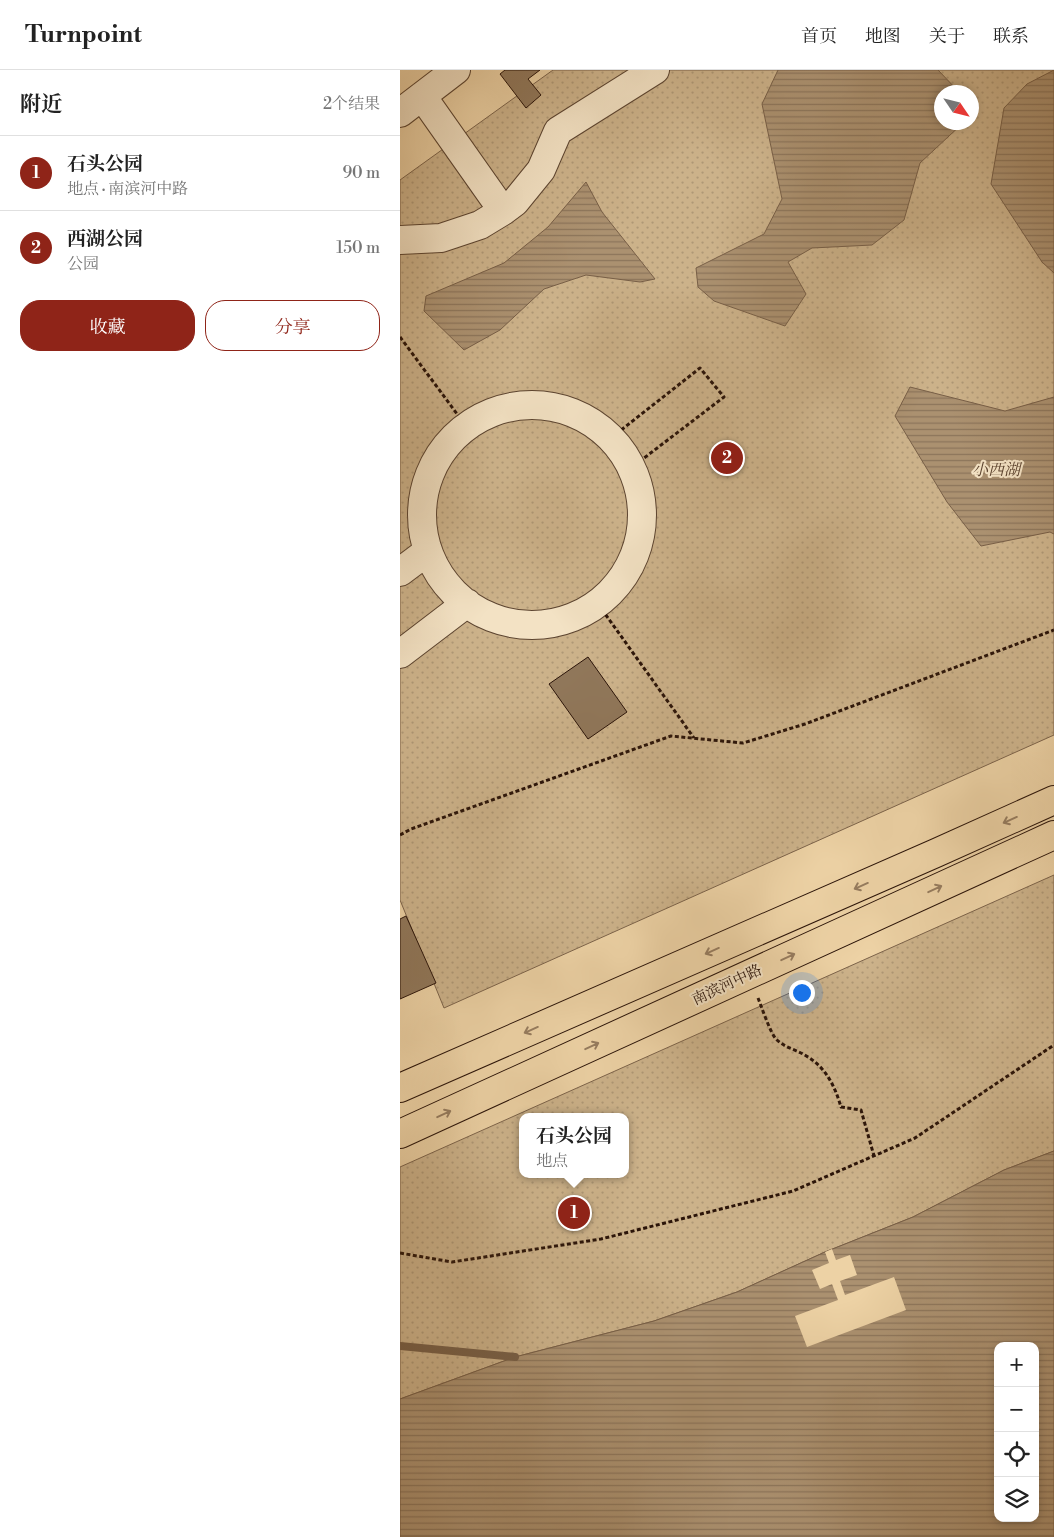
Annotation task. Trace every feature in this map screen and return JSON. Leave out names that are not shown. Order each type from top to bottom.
[{"type":"highway","points":[[400,1088],[1054,800]]},
{"type":"highway","name":"南滨河中路","points":[[400,1134],[1054,835]]},
{"type":"street","points":[[400,113],[456,70]]},
{"type":"street","points":[[400,240],[441,238],[480,225],[503,211],[515,202],[541,170],[558,131],[655,70]]},
{"type":"street","points":[[422,96],[503,211]]},
{"type":"street","points":[[549,405],[590,420],[611,438],[622,448],[640,488],[642,531],[628,572],[598,604],[559,623],[516,625],[475,611],[443,582],[425,542],[422,499],[437,458],[466,426],[506,407],[549,405]]},
{"type":"street","points":[[400,572],[428,551]]},
{"type":"street","points":[[400,654],[467,604]]},
{"type":"path","points":[[400,337],[466,426]]},
{"type":"path","points":[[611,438],[700,368],[724,397],[631,468]]},
{"type":"path","points":[[598,604],[694,738]]},
{"type":"path","points":[[400,836],[411,829],[671,736],[743,743],[752,741],[814,721],[1054,630]]},
{"type":"path","points":[[748,975],[776,1039],[789,1048],[808,1056],[824,1070],[835,1087],[841,1107],[861,1110],[874,1156]]},
{"type":"path","points":[[400,1253],[452,1262],[601,1239],[793,1191],[914,1138],[1054,1045]]},
{"type":"shaded area","points":[[553,70],[1054,70],[1054,735],[444,1008],[400,900],[400,180]]},
{"type":"shaded area","points":[[1054,875],[1054,1151],[1004,1170],[913,1217],[825,1252],[737,1292],[654,1321],[515,1357],[400,1399],[400,1167],[519,1114],[519,1178],[629,1178],[629,1113],[521,1113]]},
{"type":"water","points":[[778,70],[938,70],[952,85],[934,85],[934,130],[955,130],[920,163],[904,220],[872,245],[812,248],[788,262],[806,294],[785,326],[714,301],[698,287],[696,268],[764,234],[782,199],[762,104]]},
{"type":"water","points":[[1054,70],[1054,273],[1042,262],[991,184],[1004,108],[1027,84]]},
{"type":"water","points":[[586,182],[602,212],[655,279],[640,282],[586,275],[544,289],[500,330],[464,350],[424,311],[426,296],[504,263],[548,227]]},
{"type":"water","name":"小西湖","points":[[910,387],[1005,411],[1054,397],[1054,534],[1050,532],[981,546],[947,502],[895,416]]},
{"type":"water","points":[[1054,1151],[1054,1537],[400,1537],[400,1399],[515,1357],[654,1321],[737,1292],[825,1252],[913,1217],[1004,1170]]},
{"type":"pier","points":[[832,1249],[836,1260],[850,1255],[857,1275],[840,1281],[845,1295],[894,1277],[906,1310],[807,1347],[795,1316],[838,1300],[832,1284],[820,1289],[812,1270],[829,1263],[825,1252]]},
{"type":"building","points":[[505,70],[540,70],[528,79],[541,95],[526,108],[500,74]]},
{"type":"building","points":[[588,657],[627,712],[588,739],[549,684]]},
{"type":"building","points":[[406,916],[436,983],[400,999],[400,919]]},
{"type":"waterway","points":[[400,1346],[515,1357]]},
{"type":"place","name":"西湖公园","points":[[727,458]]},
{"type":"place","name":"石头公园","points":[[574,1213]]}]
